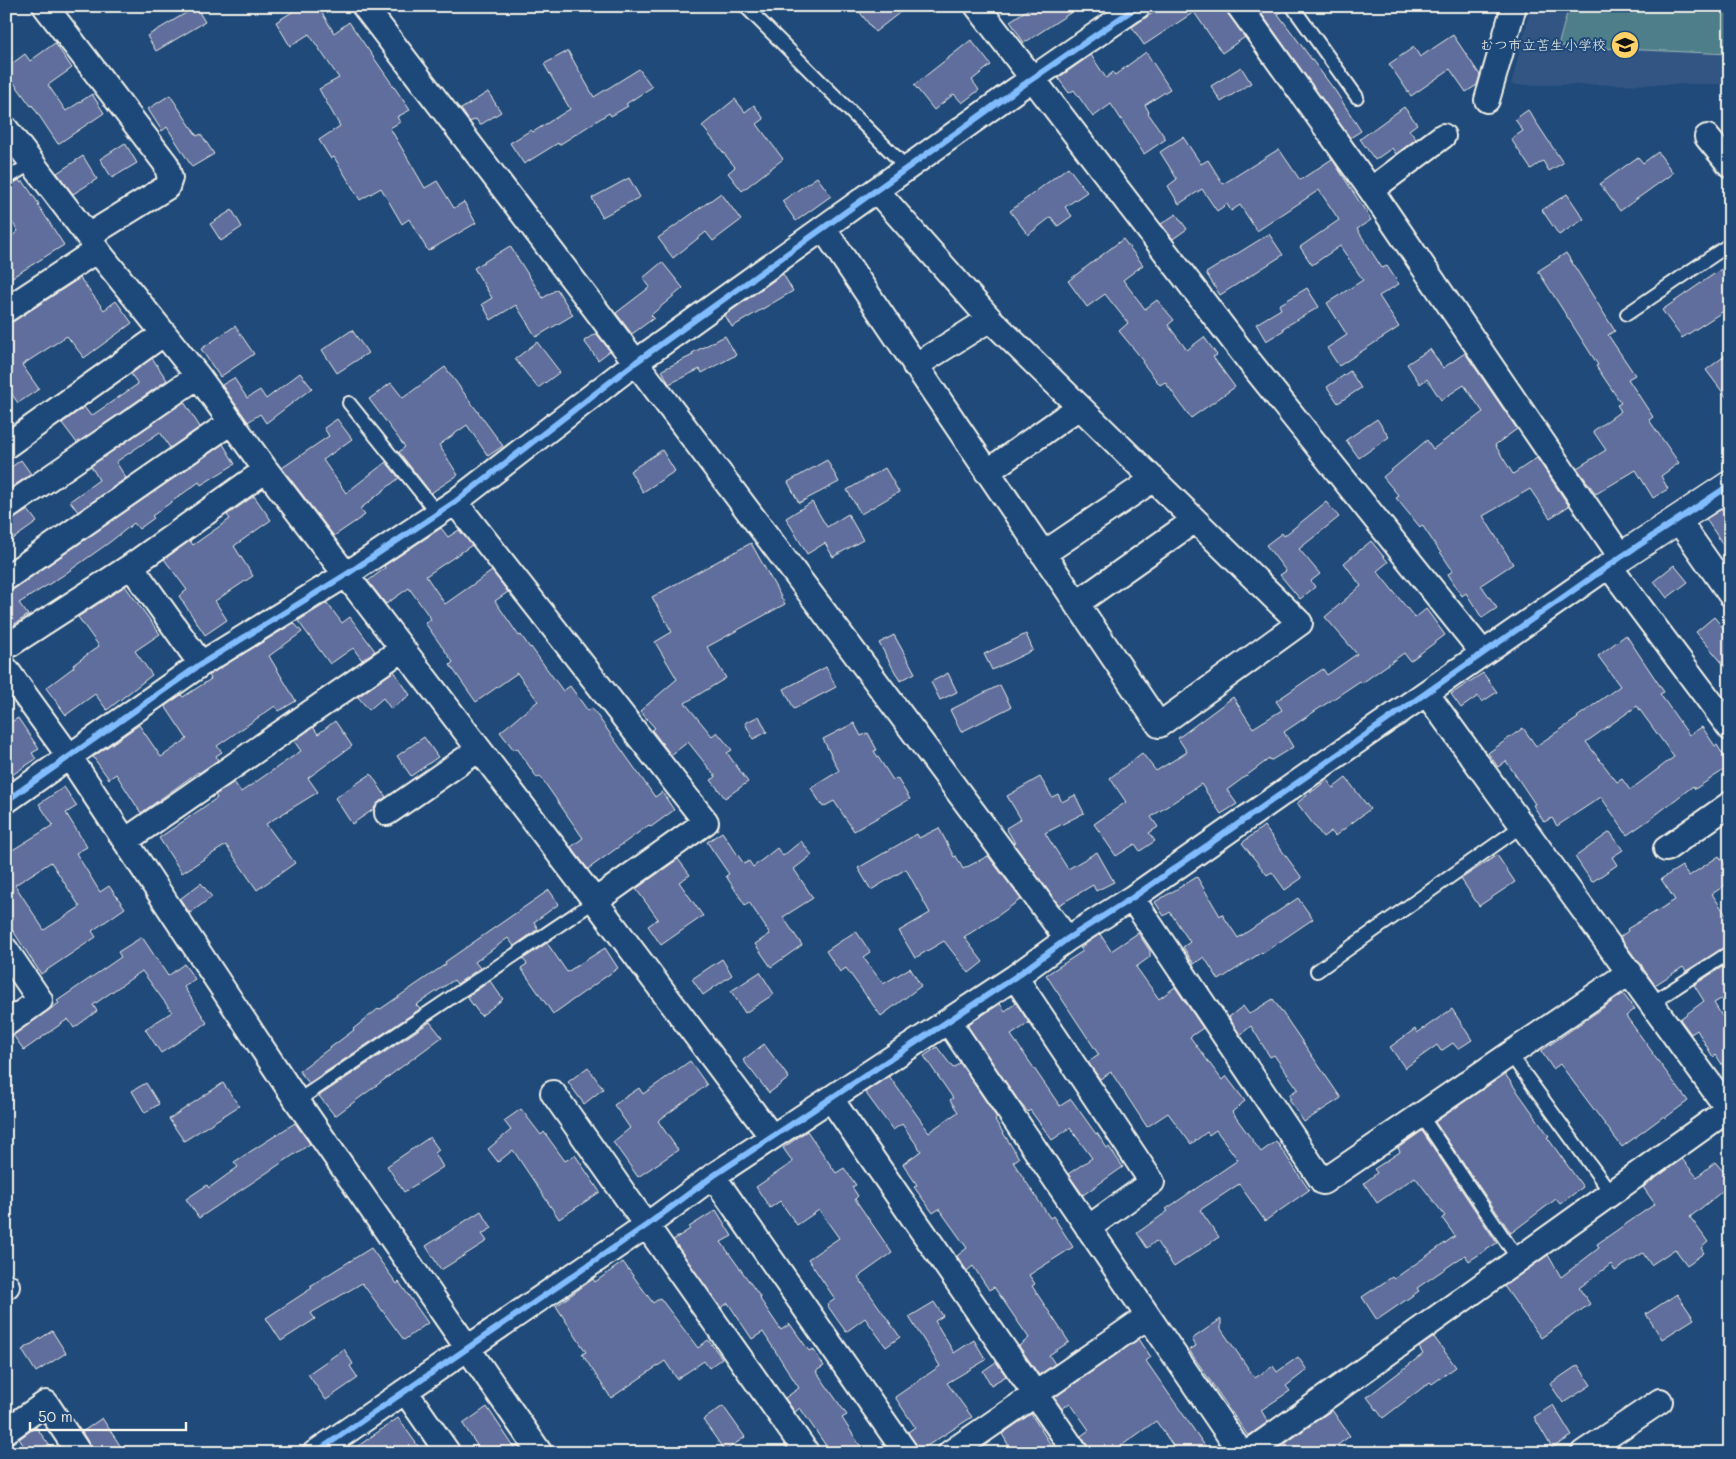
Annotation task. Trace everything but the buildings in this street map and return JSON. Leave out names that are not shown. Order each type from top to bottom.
[{"type":"street","points":[[6,310],[167,187],[170,178],[166,164],[45,6]]},
{"type":"street","points":[[364,6],[910,725],[1067,938]]},
{"type":"street","points":[[977,6],[1031,79],[1250,360],[1483,653]]},
{"type":"street","points":[[6,800],[202,664],[347,574],[447,508],[636,362],[1031,79],[1138,6]]},
{"type":"street","points":[[1239,6],[1371,190],[1615,562],[1730,728]]},
{"type":"street","points":[[1487,100],[1514,6]]},
{"type":"street","points":[[6,130],[163,334],[198,376],[266,470],[347,574],[401,650],[595,901],[772,1137]]},
{"type":"street","points":[[1371,190],[1443,136]]},
{"type":"street","points":[[1708,137],[1730,165]]},
{"type":"street","points":[[823,228],[1159,725],[1300,623],[990,319],[876,190]]},
{"type":"street","points":[[915,366],[990,319]]},
{"type":"street","points":[[6,446],[163,334]]},
{"type":"street","points":[[6,508],[198,376]]},
{"type":"street","points":[[987,472],[1079,407]]},
{"type":"street","points":[[6,578],[230,422]]},
{"type":"street","points":[[6,647],[131,566],[266,470]]},
{"type":"street","points":[[1043,554],[1154,480]]},
{"type":"street","points":[[315,1453],[647,1225],[712,1176],[1015,977],[1067,938],[1132,898],[1483,653],[1730,485]]},
{"type":"street","points":[[447,508],[706,822],[595,901]]},
{"type":"street","points":[[1076,604],[1195,520]]},
{"type":"street","points":[[1678,520],[1730,594]]},
{"type":"street","points":[[131,566],[202,664]]},
{"type":"street","points":[[125,841],[401,650]]},
{"type":"street","points":[[6,669],[69,756],[298,1102],[540,1453]]},
{"type":"street","points":[[1248,1453],[1729,1108],[1426,693]]},
{"type":"street","points":[[387,813],[478,750]]},
{"type":"street","points":[[1666,849],[1730,804]]},
{"type":"street","points":[[1132,898],[1323,1182],[1630,972]]},
{"type":"street","points":[[6,950],[40,1000],[6,1024]]},
{"type":"street","points":[[1015,977],[1152,1182],[1088,1228]]},
{"type":"street","points":[[948,1021],[1241,1453]]},
{"type":"street","points":[[553,1093],[807,1453]]},
{"type":"street","points":[[831,1099],[1076,1453]]},
{"type":"street","points":[[712,1176],[906,1453]]},
{"type":"street","points":[[950,1453],[1148,1317]]},
{"type":"street","points":[[406,1391],[448,1453]]},
{"type":"street","points":[[1585,1452],[1660,1401]]},
{"type":"street","points":[[6,1431],[46,1403],[80,1453]]},
{"type":"lane","points":[[745,6],[907,168]]},
{"type":"lane","points":[[1292,6],[1357,97]]},
{"type":"lane","points":[[6,179],[32,162]]},
{"type":"lane","points":[[1627,314],[1730,244]]},
{"type":"lane","points":[[349,403],[447,508]]},
{"type":"lane","points":[[1317,971],[1523,825]]},
{"type":"lane","points":[[298,1102],[595,901]]},
{"type":"lane","points":[[1652,1003],[1730,952]]},
{"type":"lane","points":[[1510,1054],[1611,1193]]},
{"type":"lane","points":[[1421,1115],[1518,1259]]},
{"type":"shaded area","name":"むつ市立苫生小学校","points":[[1531,6],[1730,6],[1730,84],[1511,85]]},
{"type":"green space","points":[[1569,6],[1730,6],[1730,54],[1558,46]]},
{"type":"cycle path","points":[[6,801],[201,664],[347,574],[455,502],[636,362],[1016,90],[1138,6]]},
{"type":"cycle path","points":[[315,1453],[647,1225],[713,1176],[1015,977],[1067,939],[1132,898],[1621,557],[1730,485]]},
{"type":"place","name":"むつ市立苫生小学校","points":[[1625,45]]}]
